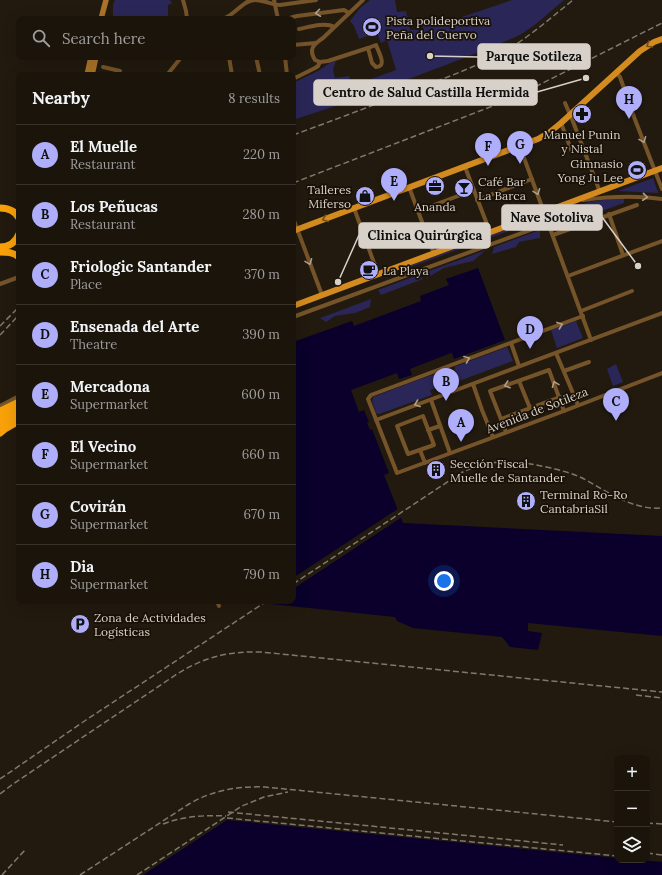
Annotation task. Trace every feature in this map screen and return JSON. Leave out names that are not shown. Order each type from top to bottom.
[{"type":"highway","points":[[0,208],[16,213]]},
{"type":"highway","points":[[2,251],[16,240]]},
{"type":"highway","points":[[2,251],[16,244]]},
{"type":"highway","points":[[2,251],[12,249],[16,252]]},
{"type":"highway","points":[[2,251],[12,253],[16,256]]},
{"type":"highway","points":[[0,411],[16,403]]},
{"type":"highway","points":[[0,418],[16,410]]},
{"type":"highway","points":[[0,425],[16,416]]},
{"type":"highway","points":[[0,433],[16,423]]},
{"type":"main road","points":[[102,16],[106,0]]},
{"type":"main road","points":[[106,16],[110,0]]},
{"type":"main road","points":[[296,230],[538,139],[550,132],[562,122],[640,51],[662,39]]},
{"type":"main road","points":[[88,72],[90,60]]},
{"type":"main road","points":[[93,72],[96,60]]},
{"type":"main road","points":[[296,305],[377,275],[433,251],[490,232],[662,168]]},
{"type":"street","points":[[183,0],[187,16]]},
{"type":"street","points":[[230,16],[245,3],[253,0],[275,2],[280,5],[316,0]]},
{"type":"street","points":[[363,0],[316,43],[313,47],[312,54],[315,60],[320,62],[328,61],[376,45],[382,61],[380,67],[376,67],[372,63],[368,48]]},
{"type":"street","points":[[275,2],[277,16]]},
{"type":"street","points":[[296,16],[344,10],[349,13]]},
{"type":"street","points":[[300,29],[327,25],[334,28]]},
{"type":"street","points":[[296,45],[316,43]]},
{"type":"street","points":[[169,72],[179,60]]},
{"type":"street","points":[[230,60],[232,72]]},
{"type":"street","points":[[257,60],[259,72]]},
{"type":"street","points":[[285,60],[287,72]]},
{"type":"street","points":[[296,78],[315,68],[320,62]]},
{"type":"street","points":[[103,66],[120,71]]},
{"type":"street","points":[[616,73],[620,77],[662,189]]},
{"type":"street","points":[[565,103],[600,192]]},
{"type":"street","points":[[562,122],[572,152]]},
{"type":"street","points":[[520,146],[591,340]]},
{"type":"street","points":[[465,167],[490,232]]},
{"type":"street","points":[[478,200],[532,179]]},
{"type":"street","points":[[409,188],[433,251]]},
{"type":"street","points":[[418,211],[474,190]]},
{"type":"street","points":[[576,200],[621,196],[662,199]]},
{"type":"street","points":[[553,235],[637,205]]},
{"type":"street","points":[[354,208],[380,285]]},
{"type":"street","points":[[609,214],[623,256]]},
{"type":"street","points":[[296,316],[548,223]]},
{"type":"street","points":[[296,232],[322,296]]},
{"type":"street","points":[[568,276],[662,241]]},
{"type":"street","points":[[0,284],[16,278]]},
{"type":"street","points":[[581,311],[632,291]]},
{"type":"street","points":[[583,316],[371,395],[368,399],[376,420],[662,313]]},
{"type":"street","points":[[511,343],[519,366]]},
{"type":"street","points":[[556,353],[578,405]]},
{"type":"street","points":[[564,371],[589,362]]},
{"type":"street","points":[[506,432],[490,391],[549,370],[564,411]]},
{"type":"street","name":"Avenida de Sotileza","points":[[376,420],[397,473],[662,373]]},
{"type":"street","points":[[519,381],[530,408]]},
{"type":"street","points":[[473,384],[493,437]]},
{"type":"street","points":[[501,419],[560,397]]},
{"type":"street","points":[[0,406],[16,398]]},
{"type":"street","points":[[431,400],[450,453]]},
{"type":"street","points":[[423,416],[428,430],[434,445],[408,454],[397,426],[423,416]]},
{"type":"street","points":[[428,430],[440,426]]},
{"type":"street","points":[[420,450],[425,463]]},
{"type":"shaded area","points":[[115,0],[170,0],[172,3],[168,5],[168,16],[113,16],[113,5]]},
{"type":"shaded area","points":[[370,0],[395,0],[397,12],[406,11],[410,30],[423,29],[422,22],[459,18],[512,0],[564,0],[536,24],[520,35],[485,50],[351,101],[296,119],[296,82],[318,71],[330,63],[336,61],[333,69],[335,78],[349,76],[352,86],[396,70],[387,40],[381,43],[377,33],[359,39],[354,26],[350,21],[360,8]]},
{"type":"shaded area","points":[[653,178],[658,193],[618,191]]},
{"type":"shaded area","points":[[624,197],[624,203],[553,228],[549,216],[589,202]]},
{"type":"shaded area","points":[[521,224],[522,226],[400,271],[399,270]]},
{"type":"shaded area","points":[[540,230],[540,238],[519,242],[516,247],[492,254],[494,247]]},
{"type":"shaded area","points":[[486,250],[473,261],[444,268],[427,278],[424,273]]},
{"type":"shaded area","points":[[478,268],[505,340],[454,359],[451,353],[410,369],[412,375],[399,379],[397,373],[351,390],[359,412],[364,410],[369,422],[367,423],[370,430],[372,429],[389,473],[384,475],[403,523],[662,536],[662,636],[528,623],[528,631],[542,633],[538,650],[510,647],[502,637],[413,628],[397,621],[395,617],[271,604],[296,604],[296,341],[352,321],[354,326],[421,301],[420,296],[449,285],[446,279]]},
{"type":"shaded area","points":[[418,275],[423,279],[381,295],[378,290]]},
{"type":"shaded area","points":[[371,299],[370,307],[355,313],[335,316],[326,322],[320,318]]},
{"type":"shaded area","points":[[576,321],[583,338],[557,348],[551,330]]},
{"type":"shaded area","points":[[507,347],[513,361],[459,381],[454,367]]},
{"type":"shaded area","points":[[616,364],[623,382],[613,386],[607,369]]},
{"type":"shaded area","points":[[435,374],[439,387],[430,390],[432,395],[379,414],[376,413],[372,401],[373,397]]},
{"type":"shaded area","points":[[227,820],[614,858],[614,863],[650,863],[650,861],[662,862],[662,875],[143,875]]},
{"type":"pier","points":[[399,508],[402,517],[296,587],[296,576]]},
{"type":"railway","points":[[296,134],[488,60],[521,41],[573,0]]},
{"type":"railway","points":[[296,182],[511,99],[662,23]]},
{"type":"railway","points":[[0,326],[16,310]]},
{"type":"railway","points":[[0,335],[16,318]]},
{"type":"railway","points":[[296,582],[461,473],[484,464],[517,462],[551,468],[582,478],[622,500],[641,506],[662,508]]},
{"type":"railway","points":[[0,779],[86,720],[262,604]]},
{"type":"railway","points":[[0,794],[177,674],[197,663],[227,654],[261,652],[662,692]]},
{"type":"railway","points":[[636,695],[662,698]]},
{"type":"railway","points":[[80,875],[198,799],[216,792],[245,787],[265,787],[614,822]]},
{"type":"railway","points":[[137,875],[242,806],[264,797],[288,792]]},
{"type":"railway","points":[[228,812],[563,845]]},
{"type":"railway","points":[[163,824],[179,819],[194,817],[226,816]]},
{"type":"railway","points":[[227,818],[614,856]]},
{"type":"railway","points":[[650,823],[662,824]]},
{"type":"railway","points":[[2,875],[25,850]]},
{"type":"railway","points":[[650,853],[662,855]]},
{"type":"place","name":"Pista polideportiva Peña del Cuervo","points":[[372,27]]},
{"type":"place","name":"Parque Sotileza","points":[[430,56]]},
{"type":"place","name":"Centro de Salud Castilla Hermida","points":[[586,78]]},
{"type":"place","name":"Manuel Punin y Nistal","points":[[582,114]]},
{"type":"place","name":"Dia","points":[[629,119]]},
{"type":"place","name":"Covirán","points":[[520,164]]},
{"type":"place","name":"El Vecino","points":[[488,166]]},
{"type":"place","name":"Gimnasio Yong Ju Lee","points":[[637,170]]},
{"type":"place","name":"Ananda","points":[[435,186]]},
{"type":"place","name":"Café Bar La Barca","points":[[464,188]]},
{"type":"place","name":"Talleres Miferso","points":[[365,196]]},
{"type":"place","name":"Mercadona","points":[[394,201]]},
{"type":"place","name":"Nave Sotoliva","points":[[638,266]]},
{"type":"place","name":"La Playa","points":[[369,270]]},
{"type":"place","name":"Clinica Quirúrgica","points":[[338,282]]},
{"type":"place","name":"Ensenada del Arte","points":[[530,349]]},
{"type":"place","name":"Los Peñucas","points":[[446,401]]},
{"type":"place","name":"Friologic Santander","points":[[616,421]]},
{"type":"place","name":"El Muelle","points":[[461,442]]},
{"type":"place","name":"Sección Fiscal Muelle de Santander","points":[[436,470]]},
{"type":"place","name":"Terminal Ro-Ro CantabriaSil","points":[[526,501]]},
{"type":"place","name":"Zona de Actividades Logísticas","points":[[80,624]]}]
